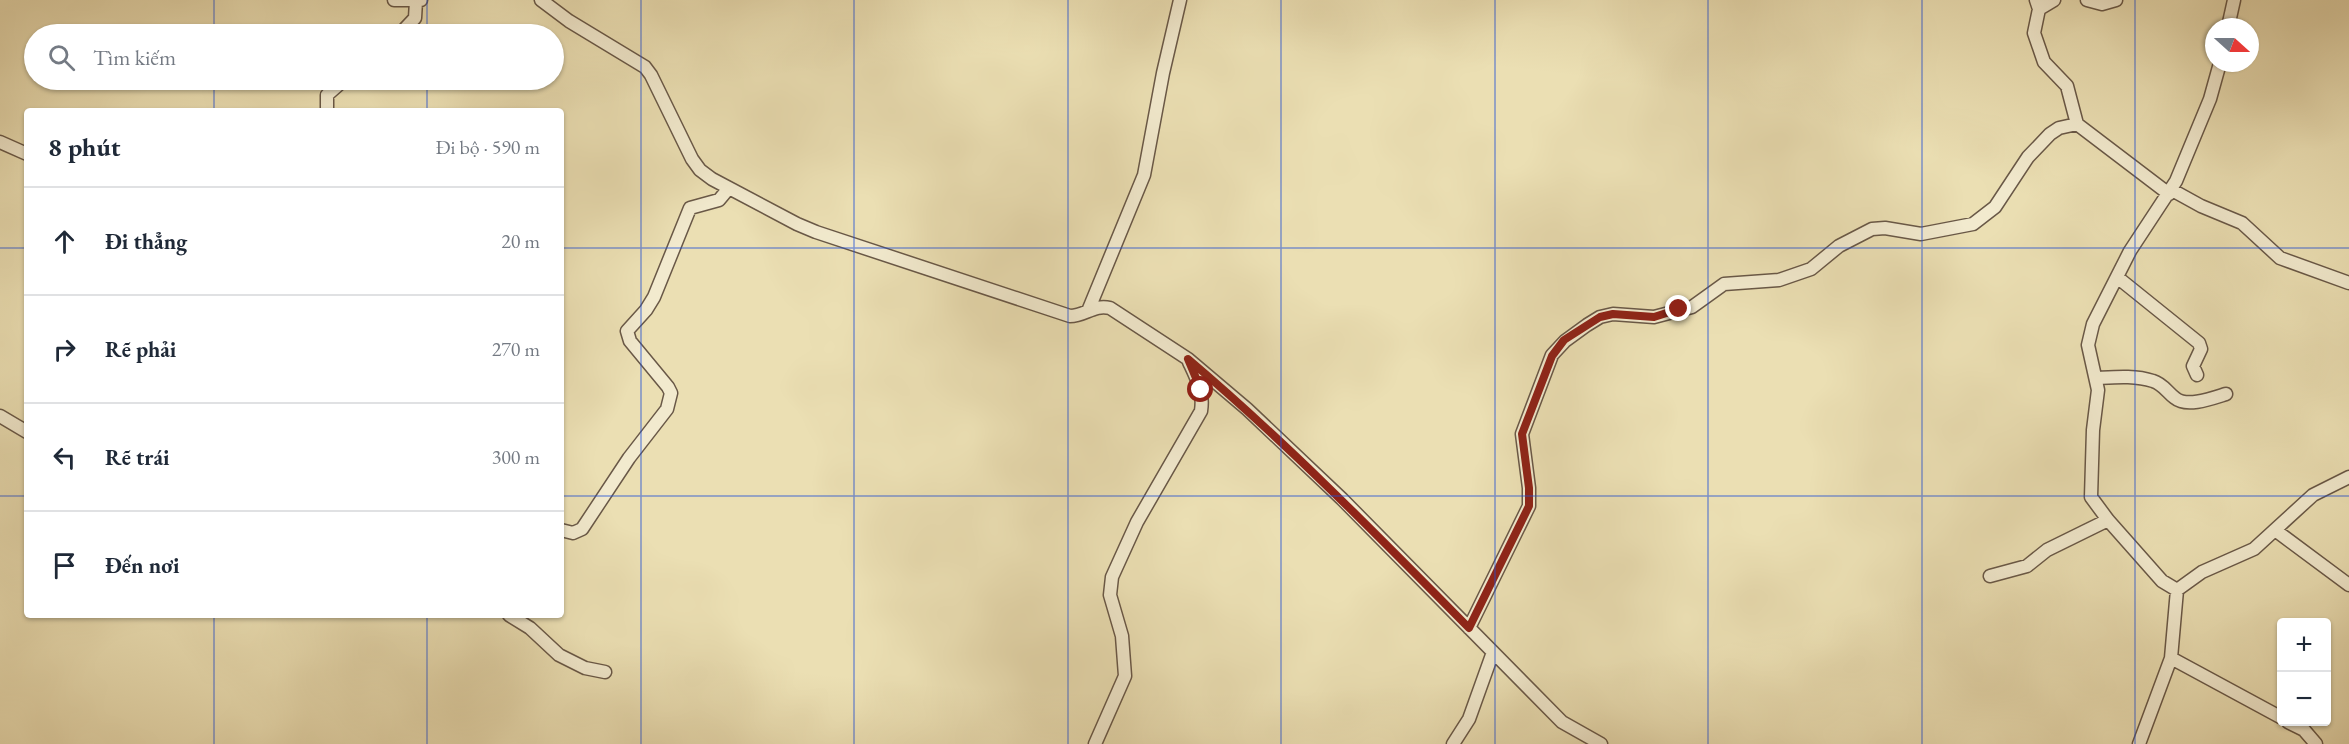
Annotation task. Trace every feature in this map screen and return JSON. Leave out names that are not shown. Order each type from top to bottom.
[{"type":"street","points":[[394,0],[418,1],[415,18],[409,24]]},
{"type":"street","points":[[541,0],[569,21],[645,67],[692,159],[700,170],[729,188],[796,224],[816,232],[1070,316],[1077,316],[1103,306],[1110,308],[1188,359],[1247,409],[1342,499],[1562,722],[1601,744]]},
{"type":"street","points":[[1088,311],[1144,176],[1163,73],[1180,0]]},
{"type":"street","points":[[2054,0],[2038,5],[2034,27],[2036,41],[2044,62],[2067,86],[2077,124],[2170,192],[2242,223],[2280,258],[2349,283]]},
{"type":"street","points":[[2087,0],[2102,4],[2116,0]]},
{"type":"street","points":[[2230,18],[2234,0]]},
{"type":"street","points":[[2177,590],[2162,580],[2108,520],[2094,502],[2090,491],[2093,430],[2098,399],[2096,378],[2088,345],[2089,334],[2130,251],[2170,192],[2210,99],[2218,72]]},
{"type":"street","points":[[327,108],[327,95],[333,90]]},
{"type":"street","points":[[1469,628],[1529,506],[1522,434],[1552,356],[1564,340],[1600,317],[1613,314],[1654,317],[1692,307],[1724,284],[1779,280],[1811,269],[1839,246],[1872,229],[1921,234],[1973,224],[1995,207],[2028,157],[2050,134],[2059,128],[2077,124]]},
{"type":"street","points":[[0,142],[24,153]]},
{"type":"street","points":[[564,530],[573,532],[582,529],[628,458],[667,409],[671,393],[668,387],[630,341],[627,331],[646,310],[654,297],[690,208],[719,200],[729,188]]},
{"type":"street","points":[[2117,277],[2199,343],[2201,349],[2193,366],[2197,375]]},
{"type":"street","points":[[1095,744],[1125,676],[1122,636],[1110,595],[1112,577],[1132,530],[1201,411],[1203,400],[1201,390],[1188,359]]},
{"type":"street","points":[[2096,378],[2132,377],[2152,381],[2163,386],[2180,401],[2186,402],[2226,394]]},
{"type":"street","points":[[0,416],[24,430]]},
{"type":"street","points":[[2139,744],[2171,658],[2177,590],[2202,572],[2254,549],[2313,495],[2349,477]]},
{"type":"street","points":[[1990,576],[2027,566],[2047,550],[2108,520]]},
{"type":"street","points":[[2275,530],[2349,585]]},
{"type":"street","points":[[514,618],[530,628],[559,656],[585,668],[604,672]]},
{"type":"street","points":[[1453,744],[1469,719],[1493,652]]},
{"type":"street","points":[[2171,658],[2277,715]]},
{"type":"street","points":[[2296,726],[2304,730],[2316,744]]},
{"type":"route","points":[[1201,390],[1188,359],[1247,409],[1342,499],[1469,628],[1529,506],[1522,434],[1552,356],[1564,340],[1600,317],[1613,314],[1640,314],[1654,317],[1679,309]]}]
